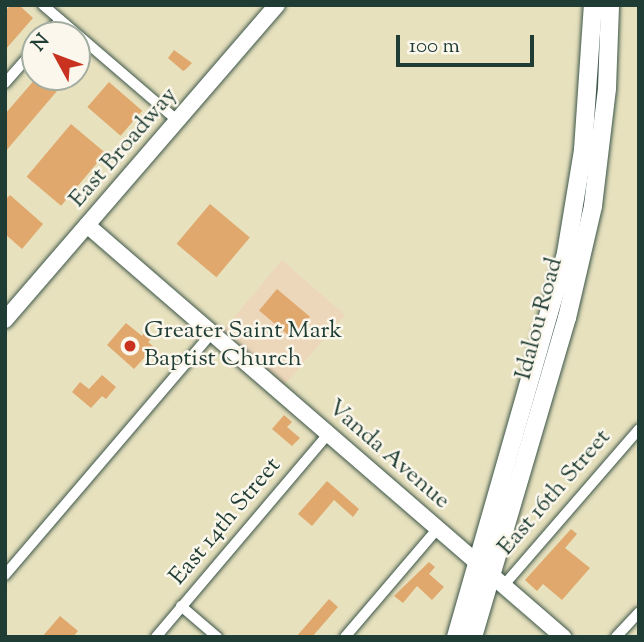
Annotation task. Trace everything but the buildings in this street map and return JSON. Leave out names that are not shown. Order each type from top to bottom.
[{"type":"main road","name":"Idalou Road","points":[[456,637],[491,574],[566,253],[583,150],[593,5]]},
{"type":"main road","name":"Idalou Road","points":[[473,637],[567,318],[593,206],[607,88],[610,5]]},
{"type":"street","points":[[43,5],[178,121]]},
{"type":"street","name":"East Broadway","points":[[5,320],[276,5]]},
{"type":"street","points":[[5,83],[21,65]]},
{"type":"street","name":"Vanda Avenue","points":[[87,225],[491,574],[556,635]]},
{"type":"street","points":[[5,575],[212,333]]},
{"type":"street","name":"East 16th Street","points":[[491,574],[639,429]]},
{"type":"street","name":"East 14th Street","points":[[156,637],[328,434]]},
{"type":"street","points":[[345,637],[438,528]]},
{"type":"street","points":[[181,607],[217,637]]},
{"type":"street","points":[[617,637],[639,612]]},
{"type":"shaded area","points":[[282,260],[345,315],[284,385],[225,332],[225,328]]},
{"type":"place","name":"Greater Saint Mark Baptist Church","points":[[130,346]]}]
